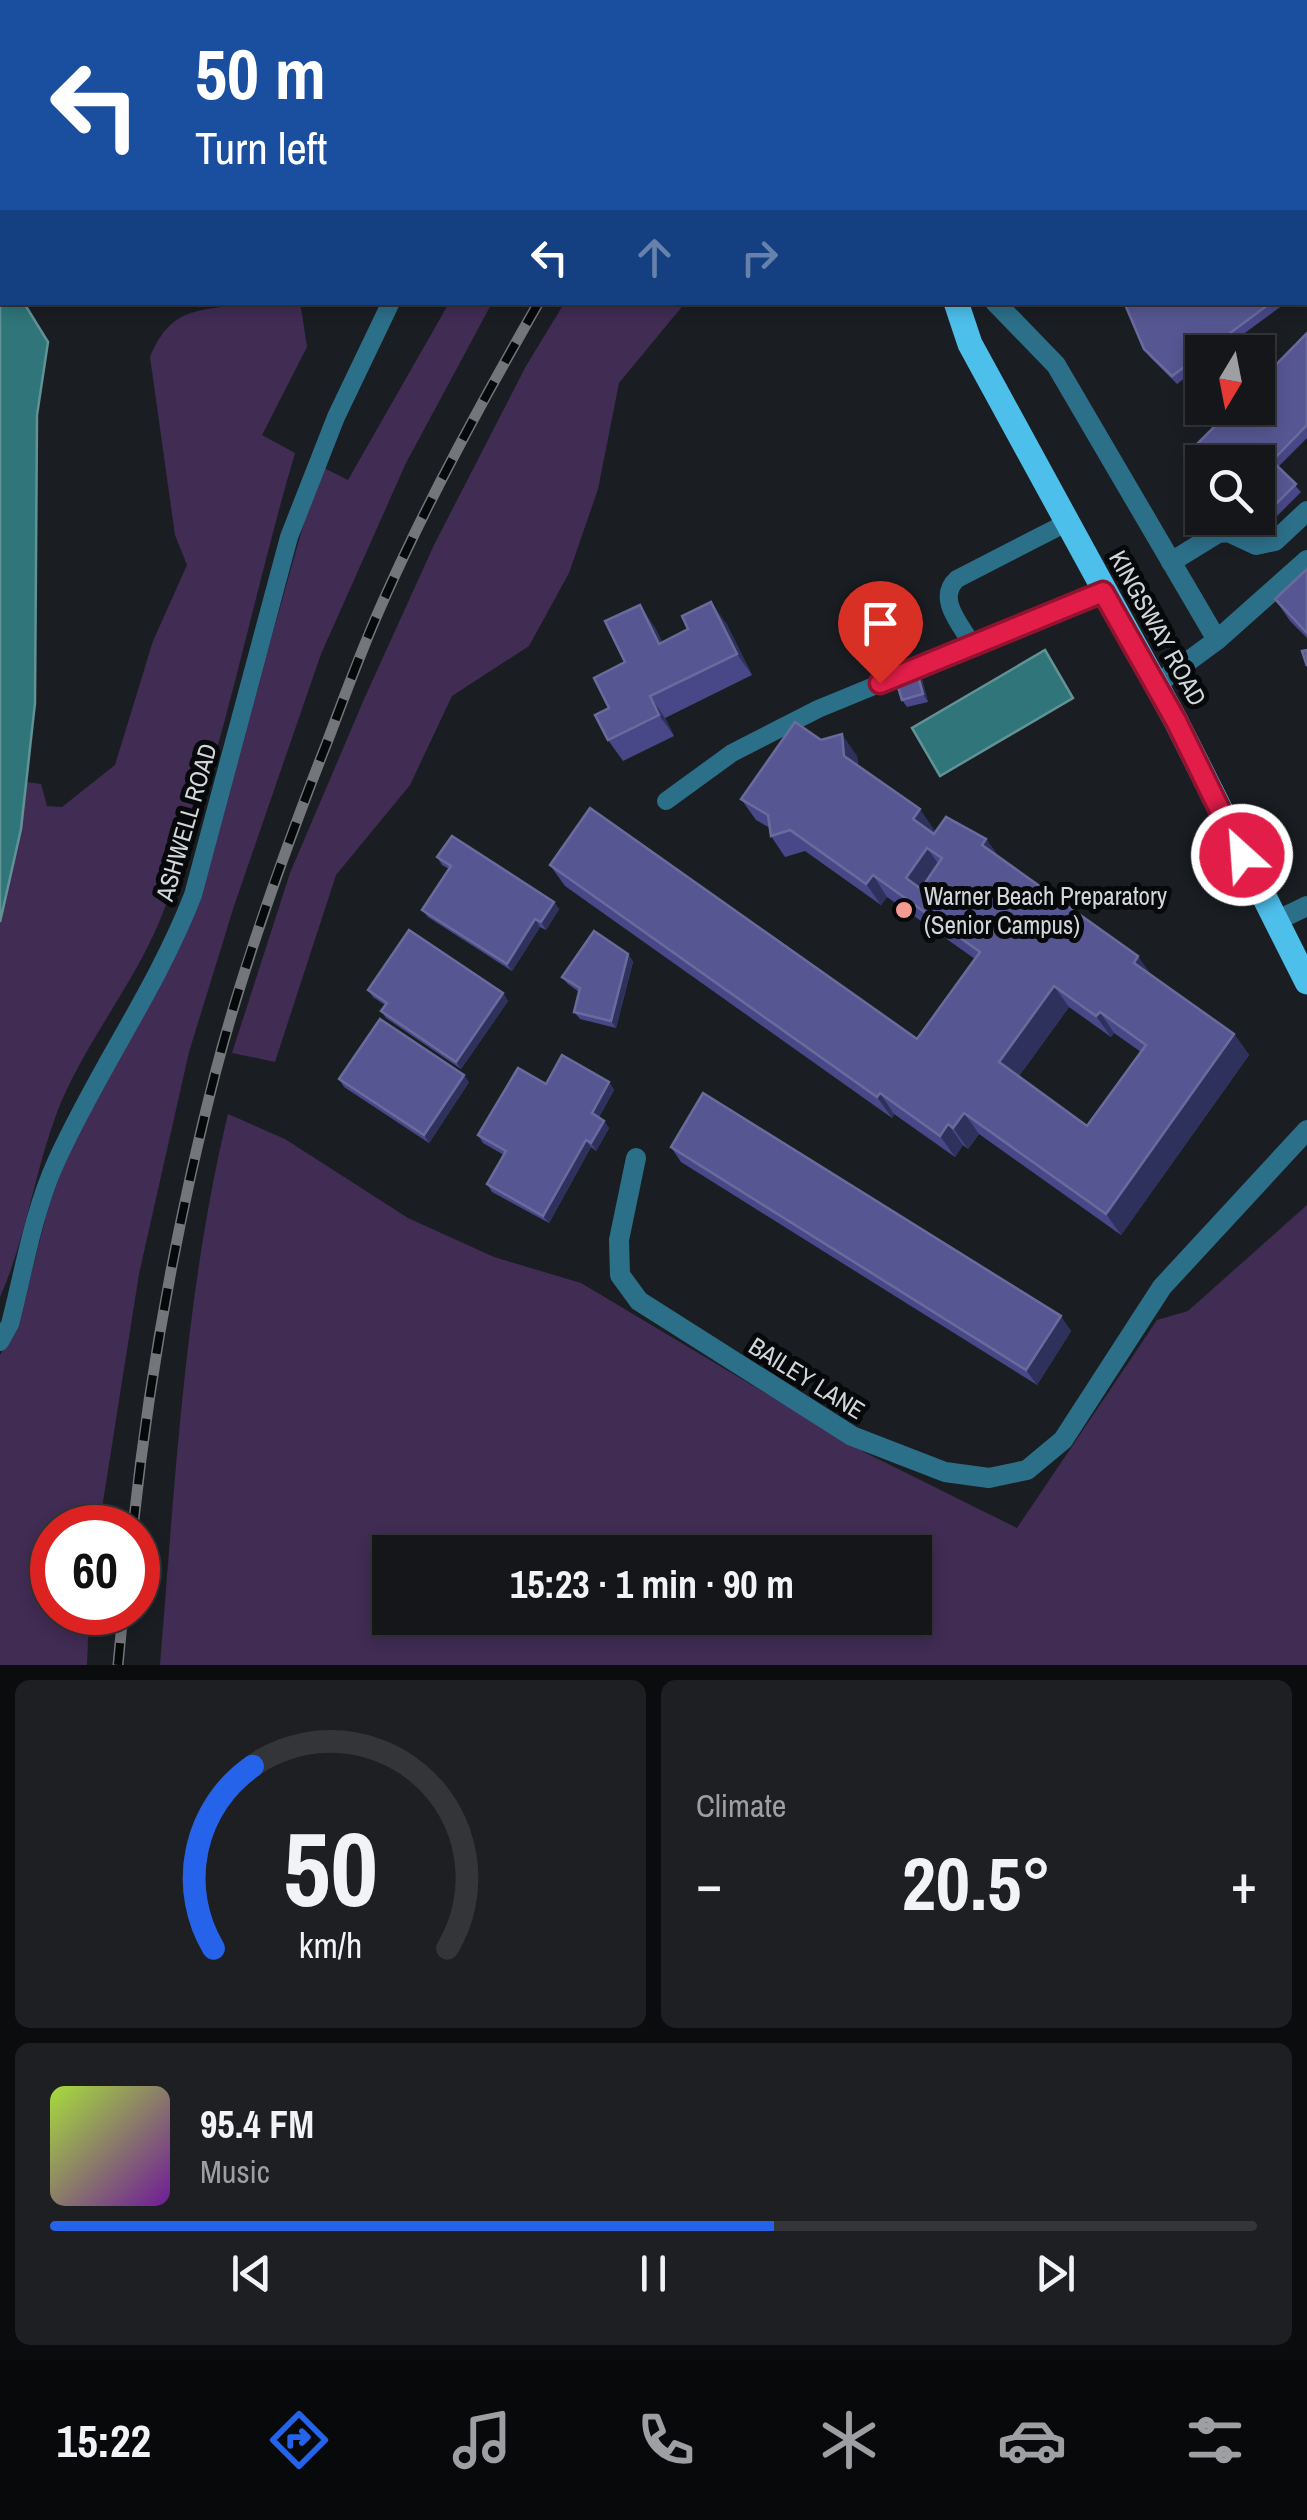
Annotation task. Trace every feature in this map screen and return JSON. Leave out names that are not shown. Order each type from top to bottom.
[{"type":"main road","name":"KINGSWAY ROAD","points":[[957,305],[970,344],[1156,685],[1307,982]]},
{"type":"street","points":[[998,305],[1056,365],[1217,640]]},
{"type":"street","points":[[1172,562],[1218,533],[1228,532],[1256,545],[1275,542],[1307,511]]},
{"type":"street","points":[[1156,685],[1217,640],[1307,560]]},
{"type":"street","points":[[1274,922],[1307,906]]},
{"type":"street","name":"BAILEY LANE","points":[[636,1158],[620,1240],[620,1275],[639,1301],[852,1436],[945,1472],[989,1478],[1027,1470],[1063,1440],[1162,1287],[1307,1130]]},
{"type":"lane","name":"ASHWELL ROAD","points":[[0,1342],[10,1324],[40,1202],[55,1164],[88,1097],[172,950],[193,894],[295,519],[336,417],[390,305]]},
{"type":"lane","points":[[972,644],[946,597],[948,587],[957,578],[1066,523]]},
{"type":"lane","points":[[666,801],[732,753],[818,709],[1103,592]]},
{"type":"shaded area","points":[[235,305],[301,308],[307,347],[262,435],[295,453],[217,747],[181,863],[149,945],[79,1065],[56,1115],[17,1252],[0,1297],[0,922],[21,830],[26,782],[41,784],[47,806],[62,807],[115,765],[153,641],[187,565],[175,535],[150,357],[158,340],[177,319],[201,310]]},
{"type":"shaded area","points":[[448,305],[491,305],[406,463],[321,654],[234,906],[189,1052],[139,1274],[102,1505],[30,1505],[30,1635],[88,1635],[87,1665],[0,1665],[0,1355],[19,1320],[49,1205],[75,1135],[162,980],[235,766],[320,466],[348,480]]},
{"type":"shaded area","points":[[563,305],[683,305],[619,383],[598,489],[569,573],[529,646],[452,696],[410,785],[336,875],[275,1062],[232,1053],[290,873],[365,697],[434,545],[526,366]]},
{"type":"shaded area","points":[[228,1114],[285,1139],[408,1218],[494,1257],[581,1283],[864,1452],[1017,1528],[1157,1320],[1188,1311],[1307,1205],[1307,1665],[160,1665],[177,1457],[201,1250]]},
{"type":"water","points":[[0,305],[25,305],[48,342],[37,415],[35,703],[21,829],[0,922]]},
{"type":"water","points":[[1045,650],[1073,698],[940,776],[912,728]]},
{"type":"building","points":[[1125,305],[1268,305],[1227,335],[1185,335],[1185,366],[1172,376],[1144,349]]},
{"type":"building","points":[[1307,333],[1307,425],[1275,458],[1275,445],[1196,445],[1216,425],[1275,425],[1275,366]]},
{"type":"building","points":[[1275,464],[1296,484],[1275,505]]},
{"type":"building","points":[[1307,569],[1307,633],[1275,599]]},
{"type":"building","points":[[711,602],[737,654],[650,696],[659,715],[608,740],[595,715],[609,708],[594,678],[625,662],[605,621],[640,605],[659,644],[688,629],[682,616]]},
{"type":"building","points":[[915,665],[923,694],[902,700],[893,671]]},
{"type":"building","points":[[795,722],[821,740],[842,734],[844,756],[920,809],[913,819],[934,834],[946,817],[986,839],[982,845],[1138,956],[1134,963],[1234,1034],[1106,1214],[964,1113],[953,1128],[948,1124],[940,1136],[880,1093],[877,1097],[550,865],[590,808],[917,1039],[980,952],[873,875],[866,884],[790,830],[771,836],[768,815],[741,799]],"holes":[[[927,848],[942,858],[921,889],[906,878]],[[1054,986],[1146,1045],[1087,1126],[999,1062]]]},
{"type":"building","points":[[452,836],[554,902],[541,922],[535,919],[507,964],[422,910],[451,866],[437,857]]},
{"type":"building","points":[[409,930],[503,993],[456,1062],[381,1011],[387,1003],[368,990]]},
{"type":"building","points":[[594,931],[628,954],[611,1021],[574,1012],[580,988],[562,977]]},
{"type":"building","points":[[380,1019],[464,1075],[424,1135],[339,1079]]},
{"type":"building","points":[[562,1055],[609,1082],[592,1113],[604,1121],[591,1143],[586,1140],[543,1216],[487,1184],[506,1151],[478,1135],[518,1068],[546,1084]]},
{"type":"building","points":[[703,1093],[1061,1316],[1026,1370],[671,1147]]},
{"type":"railway","points":[[136,1505],[156,1357],[188,1186],[226,1032],[252,949],[377,615],[439,485],[537,305]]},
{"type":"railway","points":[[118,1665],[121,1635]]},
{"type":"place","name":"Warner Beach Preparatory (Senior Campus)","points":[[904,910]]},
{"type":"route","points":[[880,683],[1103,592],[1176,721],[1242,855]]}]
